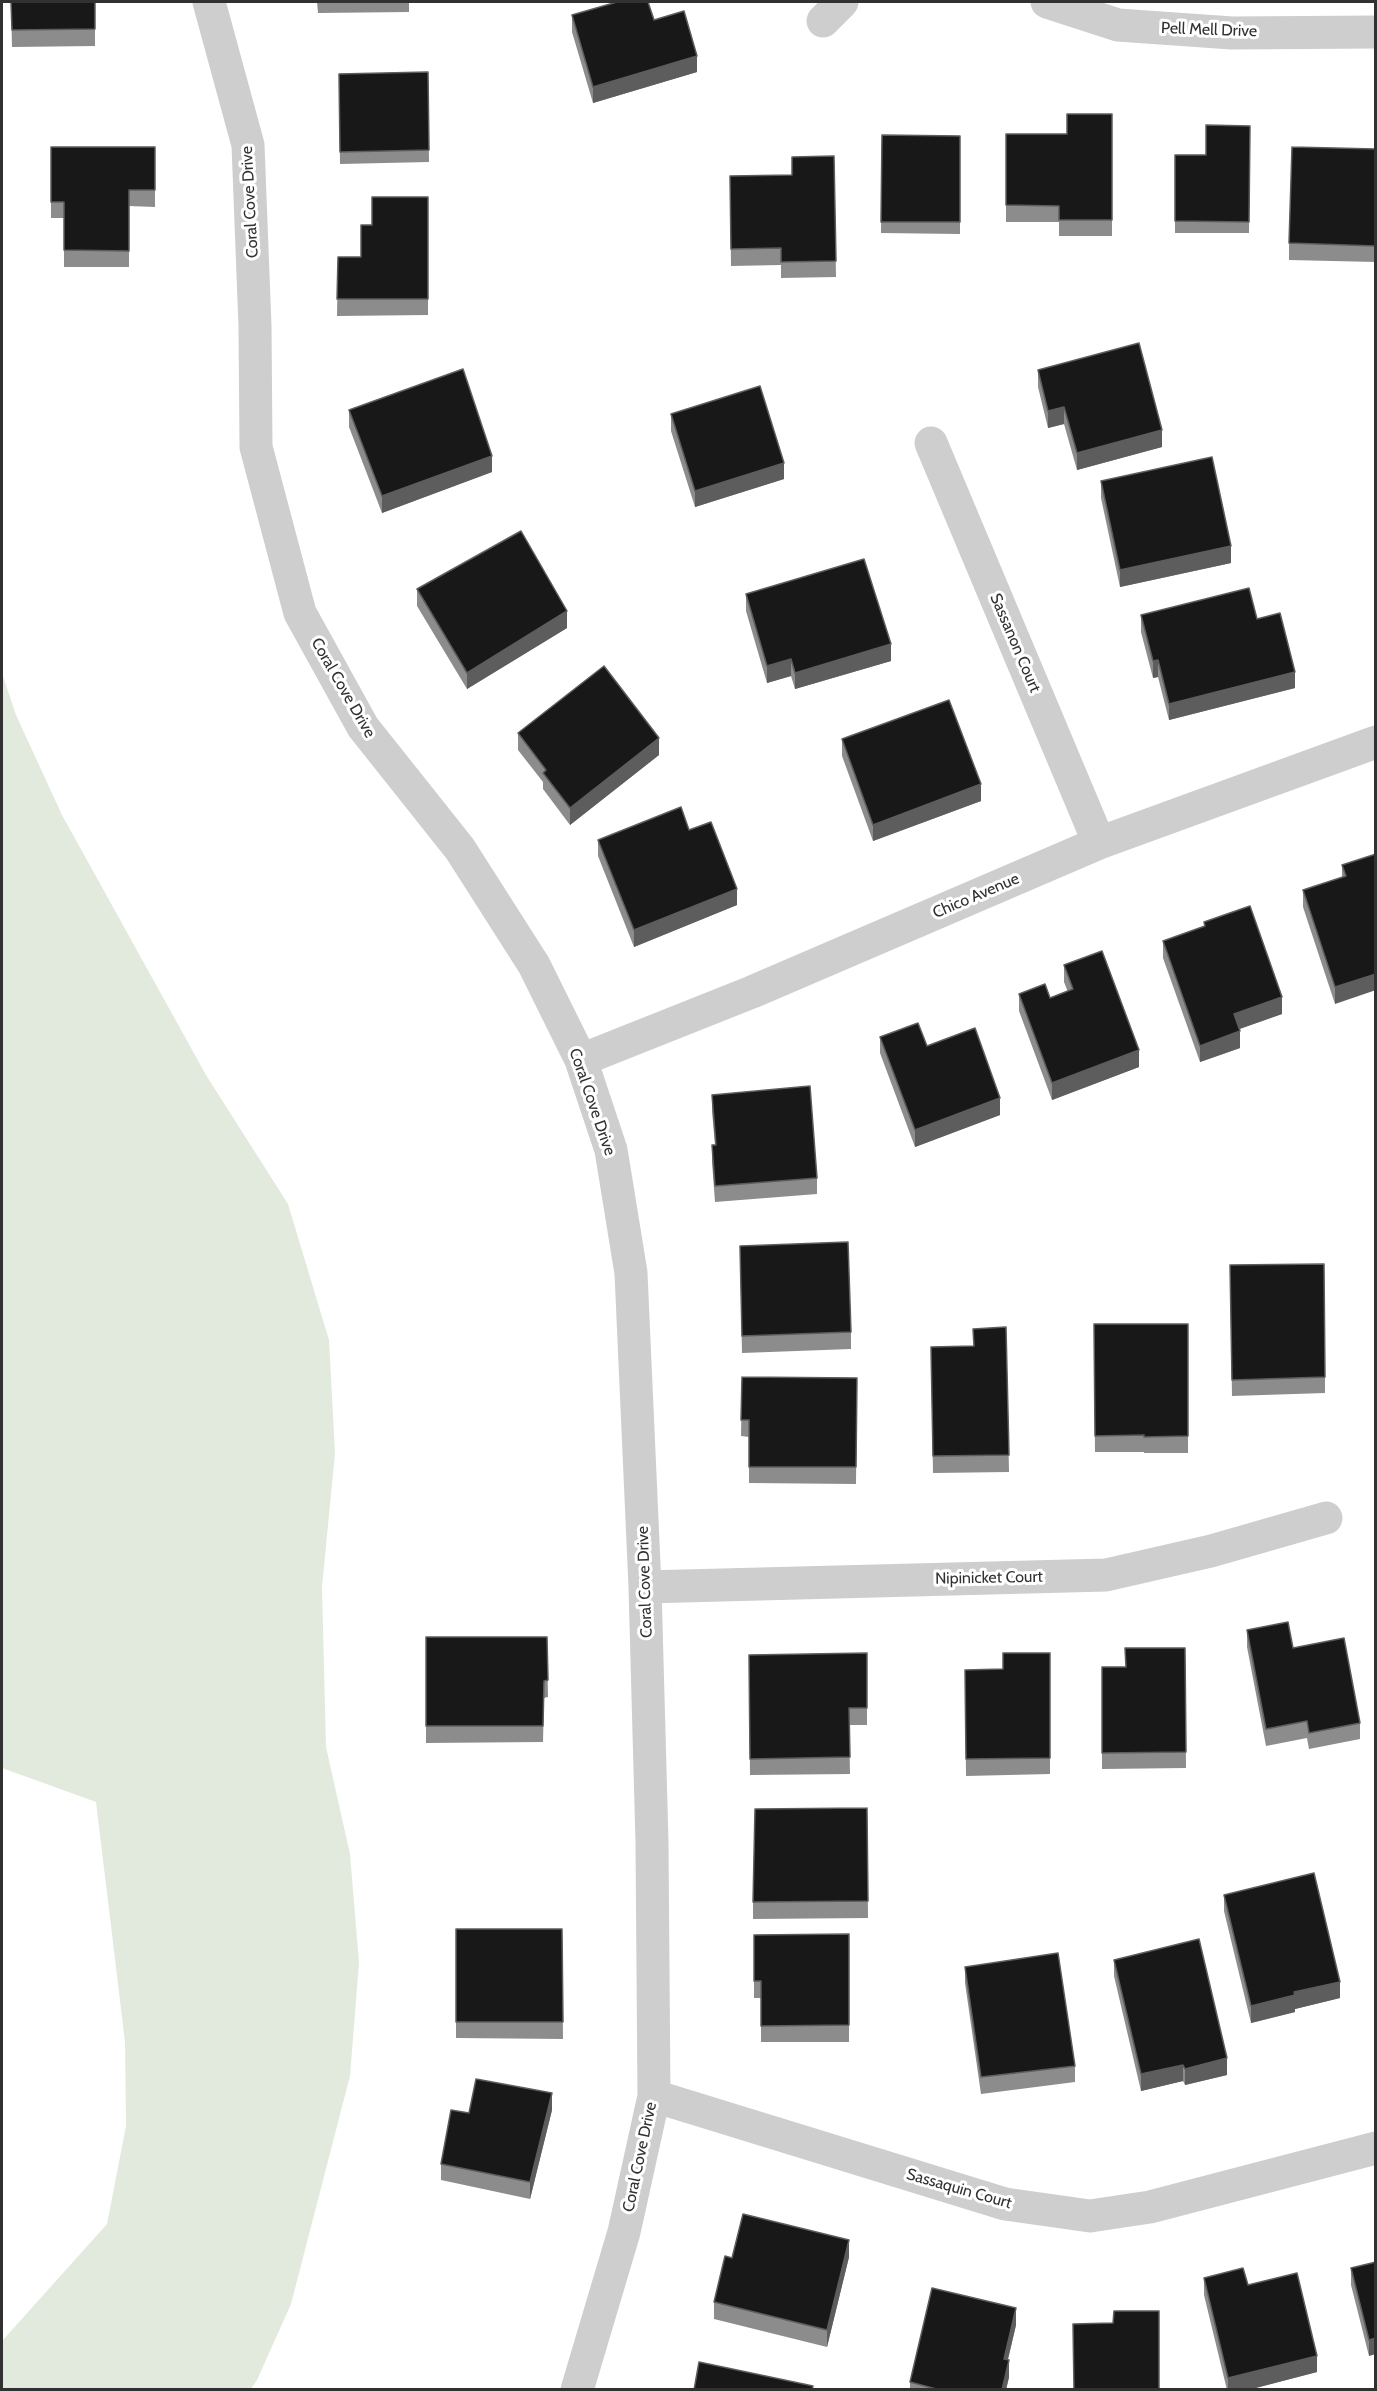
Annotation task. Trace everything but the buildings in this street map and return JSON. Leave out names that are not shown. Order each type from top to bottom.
[{"type":"street","name":"Coral Cove Drive","points":[[209,2],[248,145],[255,326],[256,447],[300,613],[363,727],[460,849],[534,965],[580,1060],[611,1150],[631,1273],[645,1587],[652,1842],[654,2096],[624,2232],[577,2390]]},
{"type":"street","name":"Pell Mell Drive","points":[[1047,2],[1118,25],[1232,33],[1376,32]]},
{"type":"street","name":"Sassanon Court","points":[[932,443],[1098,843]]},
{"type":"street","name":"Chico Avenue","points":[[580,1060],[752,992],[1098,843],[1376,742]]},
{"type":"street","name":"Nipinicket Court","points":[[645,1587],[1106,1575],[1211,1551],[1326,1518]]},
{"type":"street","name":"Sassaquin Court","points":[[654,2096],[1005,2204],[1090,2216],[1150,2207],[1376,2148]]},
{"type":"shaded area","points":[[2,673],[16,715],[62,815],[206,1075],[288,1204],[329,1340],[335,1453],[322,1587],[326,1747],[350,1854],[359,1963],[350,2076],[291,2304],[251,2389],[2,2389],[2,2341],[107,2224],[126,2126],[125,2042],[96,1802],[2,1768]]}]
